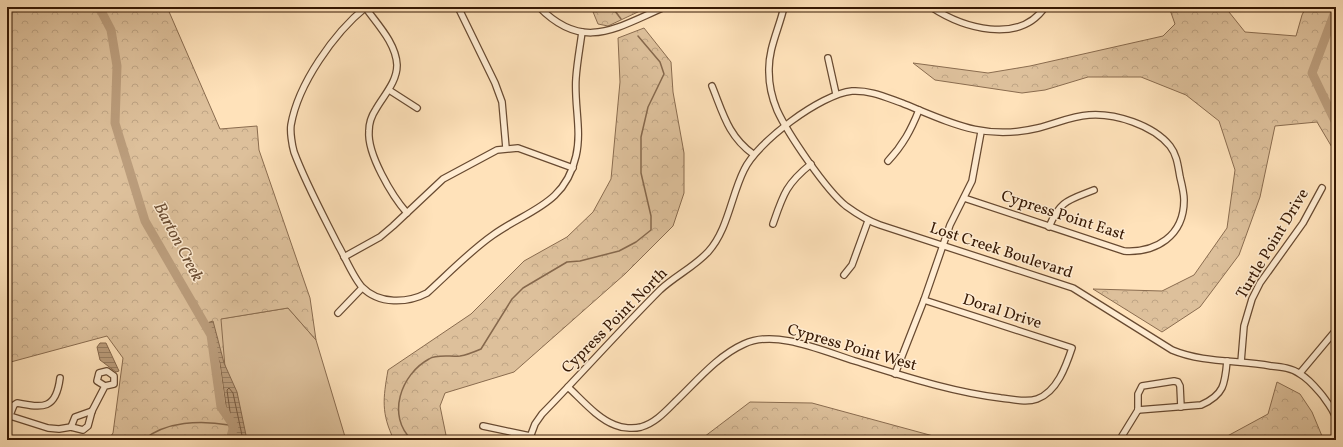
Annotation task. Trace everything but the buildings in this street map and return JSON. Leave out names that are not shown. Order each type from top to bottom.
[{"type":"street","points":[[407,213],[394,198],[388,186],[369,141],[368,130],[371,119],[395,78],[397,65],[394,54],[390,43],[366,7],[351,19],[338,34],[314,70],[299,97],[291,126],[293,150],[314,199],[362,288],[378,297],[400,300],[416,298],[427,293],[494,234],[552,200],[573,168],[576,154],[578,134],[576,78],[582,32]]},
{"type":"street","points":[[458,7],[496,83],[502,102],[506,148]]},
{"type":"street","points":[[539,7],[557,23],[582,32],[608,32],[665,7]]},
{"type":"street","name":"Lost Creek Boulevard","points":[[784,7],[770,55],[769,71],[772,96],[777,110],[811,164],[845,205],[868,221],[1073,288],[1172,350],[1181,354],[1204,359],[1287,368],[1300,374],[1314,386],[1335,417]]},
{"type":"street","points":[[931,7],[965,23],[1000,30],[1013,29],[1024,25],[1035,19],[1045,7]]},
{"type":"street","points":[[828,58],[836,94]]},
{"type":"street","points":[[712,86],[730,130],[738,142],[753,154]]},
{"type":"street","points":[[389,90],[417,108]]},
{"type":"street","name":"Cypress Point East","points":[[786,125],[836,94],[850,91],[873,92],[961,127],[981,132],[1012,133],[1037,128],[1076,117],[1104,115],[1120,118],[1149,130],[1161,137],[1171,147],[1176,156],[1185,198],[1179,223],[1174,233],[1162,243],[1138,252],[1124,251],[964,198]]},
{"type":"street","points":[[888,161],[900,148],[908,136],[919,110]]},
{"type":"street","name":"Cypress Point North","points":[[530,438],[535,424],[542,414],[661,289],[708,252],[721,233],[739,181],[753,154],[786,125]]},
{"type":"street","points":[[895,374],[924,300],[950,225],[972,181],[981,132]]},
{"type":"street","points":[[344,257],[380,236],[453,173],[497,150],[518,148],[573,168]]},
{"type":"street","points":[[773,224],[788,185],[796,176],[811,164]]},
{"type":"street","name":"Turtle Point Drive","points":[[1241,362],[1244,326],[1252,299],[1260,284],[1297,234],[1322,188]]},
{"type":"street","points":[[1049,227],[1060,207],[1067,201],[1094,190]]},
{"type":"street","points":[[844,275],[852,265],[868,221]]},
{"type":"street","points":[[338,313],[362,288]]},
{"type":"street","name":"Doral Drive","points":[[924,300],[1072,348]]},
{"type":"street","points":[[1300,374],[1336,330]]},
{"type":"street","name":"Cypress Point West","points":[[568,387],[605,421],[616,426],[630,428],[641,427],[652,422],[665,412],[722,357],[745,343],[772,339],[802,343],[925,383],[962,392],[1024,401],[1037,399],[1046,394],[1055,385],[1072,348]]},
{"type":"street","points":[[1138,410],[1201,405],[1215,397],[1220,392],[1225,381],[1228,361]]},
{"type":"street","points":[[60,378],[59,388],[52,400],[38,407],[18,403],[14,405],[8,415],[48,428],[59,429],[71,427],[78,430],[86,429],[89,424],[92,411],[105,386]]},
{"type":"street","points":[[1122,436],[1138,410],[1138,394],[1142,386],[1174,381],[1178,382],[1180,386],[1181,407]]},
{"type":"street","points":[[71,427],[75,417],[92,411]]},
{"type":"street","points":[[483,426],[530,438]]},
{"type":"green space","points":[[7,7],[167,7],[220,129],[257,126],[259,150],[310,298],[316,340],[288,308],[221,319],[231,440],[108,440],[113,433],[123,358],[107,336],[7,363]]},
{"type":"green space","points":[[591,7],[636,7],[640,11],[608,26],[598,24]]},
{"type":"green space","points":[[1169,7],[1225,7],[1245,32],[1296,36],[1306,7],[1336,7],[1336,154],[1317,122],[1275,126],[1260,197],[1239,255],[1200,307],[1162,332],[1093,289],[1162,291],[1194,275],[1227,228],[1235,170],[1219,121],[1186,95],[1141,77],[1088,77],[1045,90],[1022,93],[935,80],[913,63],[988,73],[1030,66],[1163,36],[1175,24]]},
{"type":"green space","points":[[644,28],[671,62],[673,92],[684,153],[684,193],[673,226],[625,274],[514,372],[445,393],[440,406],[447,440],[394,440],[387,422],[384,406],[388,370],[471,314],[524,261],[567,237],[593,212],[611,179],[620,82],[618,38]]},
{"type":"green space","points":[[288,308],[316,340],[346,440],[231,440],[225,399],[220,319]]},
{"type":"green space","points":[[1277,382],[1300,394],[1312,412],[1322,436],[1313,440],[1220,440],[1268,414]]},
{"type":"green space","points":[[750,402],[812,403],[948,440],[700,440]]},
{"type":"water","points":[[213,321],[224,363],[237,392],[247,440],[231,440],[220,363],[204,324]]},
{"type":"water","points":[[100,343],[106,343],[119,371],[116,372],[100,360],[97,347]]},
{"type":"waterway","name":"Barton Creek","points":[[99,7],[111,30],[117,66],[115,123],[145,221],[211,335],[221,407],[234,426],[230,440]]},
{"type":"waterway","points":[[612,7],[621,19]]},
{"type":"waterway","name":"Barton Creek","points":[[1336,9],[1312,73],[1336,123]]},
{"type":"waterway","points":[[412,440],[404,430],[400,419],[400,396],[404,385],[419,366],[432,357],[460,356],[481,349],[512,299],[523,288],[567,262],[580,261],[619,251],[636,242],[651,230],[651,216],[641,173],[641,137],[648,107],[664,74],[660,62],[638,36]]},
{"type":"waterway","points":[[143,440],[162,429],[184,424],[218,423],[229,425]]}]
